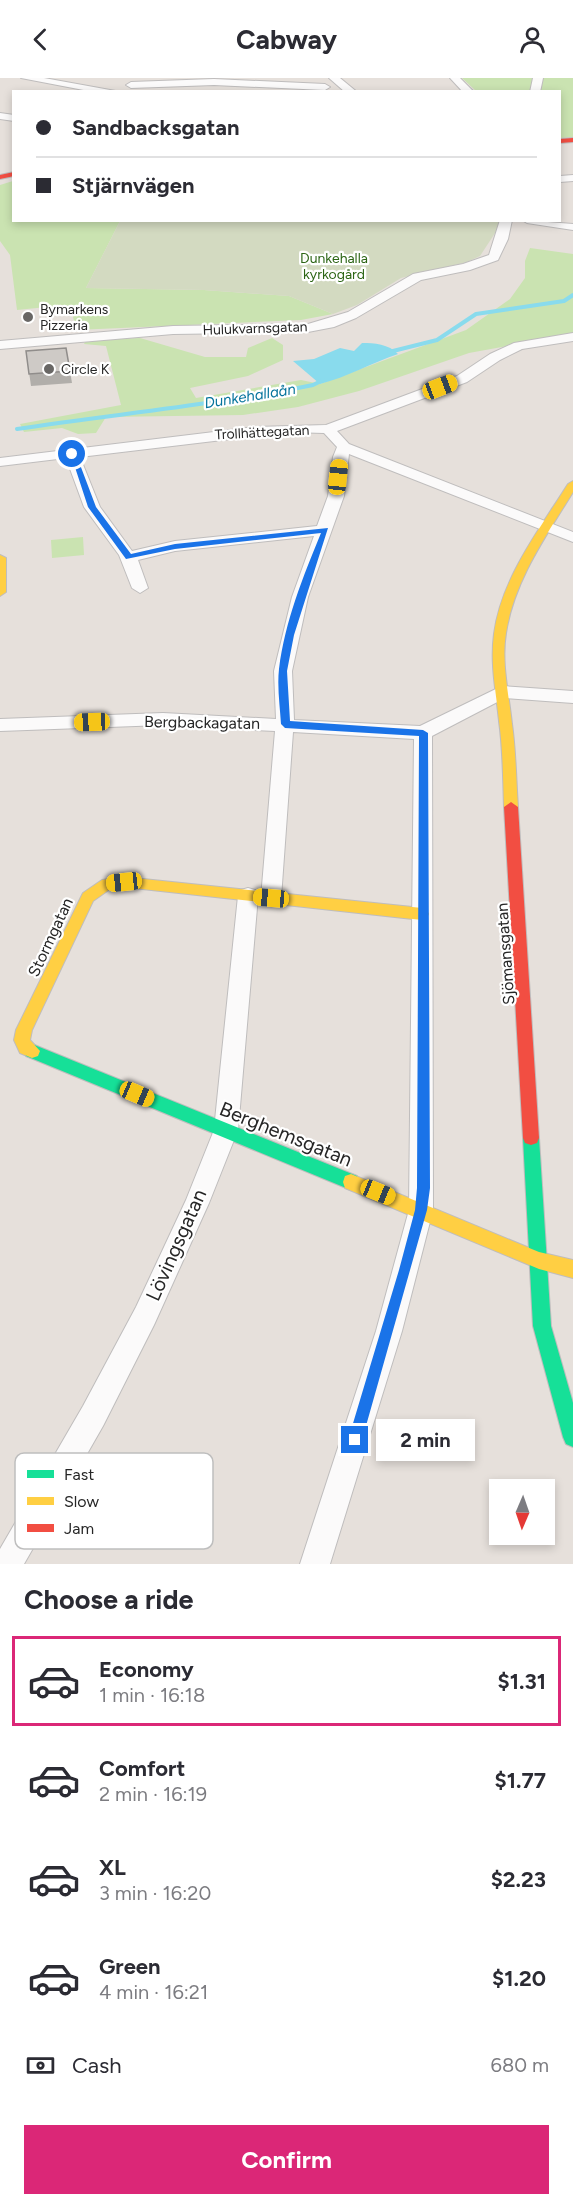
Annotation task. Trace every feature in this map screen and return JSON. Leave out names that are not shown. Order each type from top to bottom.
[{"type":"street","points":[[26,78],[103,90]]},
{"type":"street","points":[[124,90],[140,78]]},
{"type":"street","points":[[455,78],[467,90]]},
{"type":"street","points":[[131,85],[327,84],[346,90]]},
{"type":"street","name":"Hulukvarnsgatan","points":[[0,345],[172,330],[308,328],[329,324],[367,307],[417,277],[466,267],[494,256],[502,239],[506,222]]},
{"type":"street","points":[[540,222],[573,227]]},
{"type":"street","points":[[328,429],[468,376],[513,348],[573,338]]},
{"type":"street","name":"Trollhättegatan","points":[[0,462],[255,431],[290,428],[328,429],[344,447],[573,537]]},
{"type":"street","name":"Lövingsgatan","points":[[72,1453],[145,1316],[197,1203],[226,1130],[285,724],[283,671],[300,597],[326,530],[336,496],[340,457],[344,447]]},
{"type":"street","points":[[72,454],[92,507],[135,567],[140,588]]},
{"type":"street","name":"Sjömansgatan","points":[[573,484],[509,597],[503,615],[498,658],[507,733],[542,1326],[573,1437]]},
{"type":"street","points":[[129,557],[175,546],[326,530]]},
{"type":"street","points":[[0,558],[0,592]]},
{"type":"street","points":[[315,1564],[389,1331],[421,1210],[423,1188],[423,733],[502,692],[573,697]]},
{"type":"street","name":"Bergbackagatan","points":[[0,725],[163,719],[423,733]]},
{"type":"street","name":"Stormgatan","points":[[22,1040],[24,1030],[88,897],[97,888],[107,884],[124,882],[422,914]]},
{"type":"street","name":"Berghemsgatan","points":[[22,1040],[26,1048],[539,1260],[573,1269]]},
{"type":"street","name":"Lövingsgatan","points":[[8,1564],[17,1549]]},
{"type":"green space","points":[[462,78],[573,78],[573,137],[561,138],[561,90],[475,90]]},
{"type":"green space","points":[[12,181],[12,222],[119,222],[86,288],[204,290],[289,296],[333,314],[301,320],[76,330],[72,312],[51,313],[47,307],[17,310],[10,255],[0,241],[0,185]]},
{"type":"green space","name":"Dunkehalla kyrkogård","points":[[119,222],[501,222],[480,256],[467,262],[401,278],[357,305],[333,314],[289,296],[204,290],[86,288]]},
{"type":"green space","points":[[530,248],[573,254],[573,334],[469,353],[359,391],[298,407],[243,415],[106,417],[96,433],[78,434],[62,428],[24,432],[20,424],[121,405],[106,346],[84,344],[86,340],[140,338],[205,357],[246,357],[248,348],[272,338],[283,345],[283,360],[248,376],[190,388],[196,398],[301,380],[320,384],[466,330],[510,299],[525,278],[525,261]]},
{"type":"green space","points":[[83,537],[84,555],[52,558],[51,540]]},
{"type":"water","points":[[362,343],[386,346],[398,354],[320,384],[293,361],[314,359],[340,348],[354,351]]},
{"type":"building","points":[[66,348],[70,371],[29,374],[26,351]]},
{"type":"waterway","name":"Dunkehallaån","points":[[389,352],[437,340],[476,314],[564,301],[573,295]]},
{"type":"waterway","name":"Dunkehallaån","points":[[17,429],[239,398],[313,385],[323,380]]},
{"type":"traffic: fast","points":[[32,1051],[351,1182]]},
{"type":"traffic: fast","points":[[531,1138],[542,1326],[573,1437]]},
{"type":"traffic: slow","points":[[511,807],[507,733],[499,670],[500,632],[511,593],[529,555],[573,484]]},
{"type":"traffic: slow","points":[[0,558],[0,592]]},
{"type":"traffic: slow","points":[[32,1051],[26,1048],[22,1040],[24,1030],[88,897],[107,884],[124,882],[422,914]]},
{"type":"traffic: slow","points":[[351,1182],[539,1260],[573,1269]]},
{"type":"traffic: jam","points":[[561,141],[573,140]]},
{"type":"traffic: jam","points":[[0,177],[12,174]]},
{"type":"traffic: jam","points":[[511,807],[531,1138]]},
{"type":"place","name":"Bymarkens Pizzeria","points":[[28,317]]},
{"type":"place","name":"Circle K","points":[[49,369]]},
{"type":"route","points":[[72,454],[92,507],[129,557],[175,546],[326,530],[300,597],[290,635],[283,671],[285,724],[423,733],[423,1188],[421,1210],[389,1331],[355,1440]]}]
